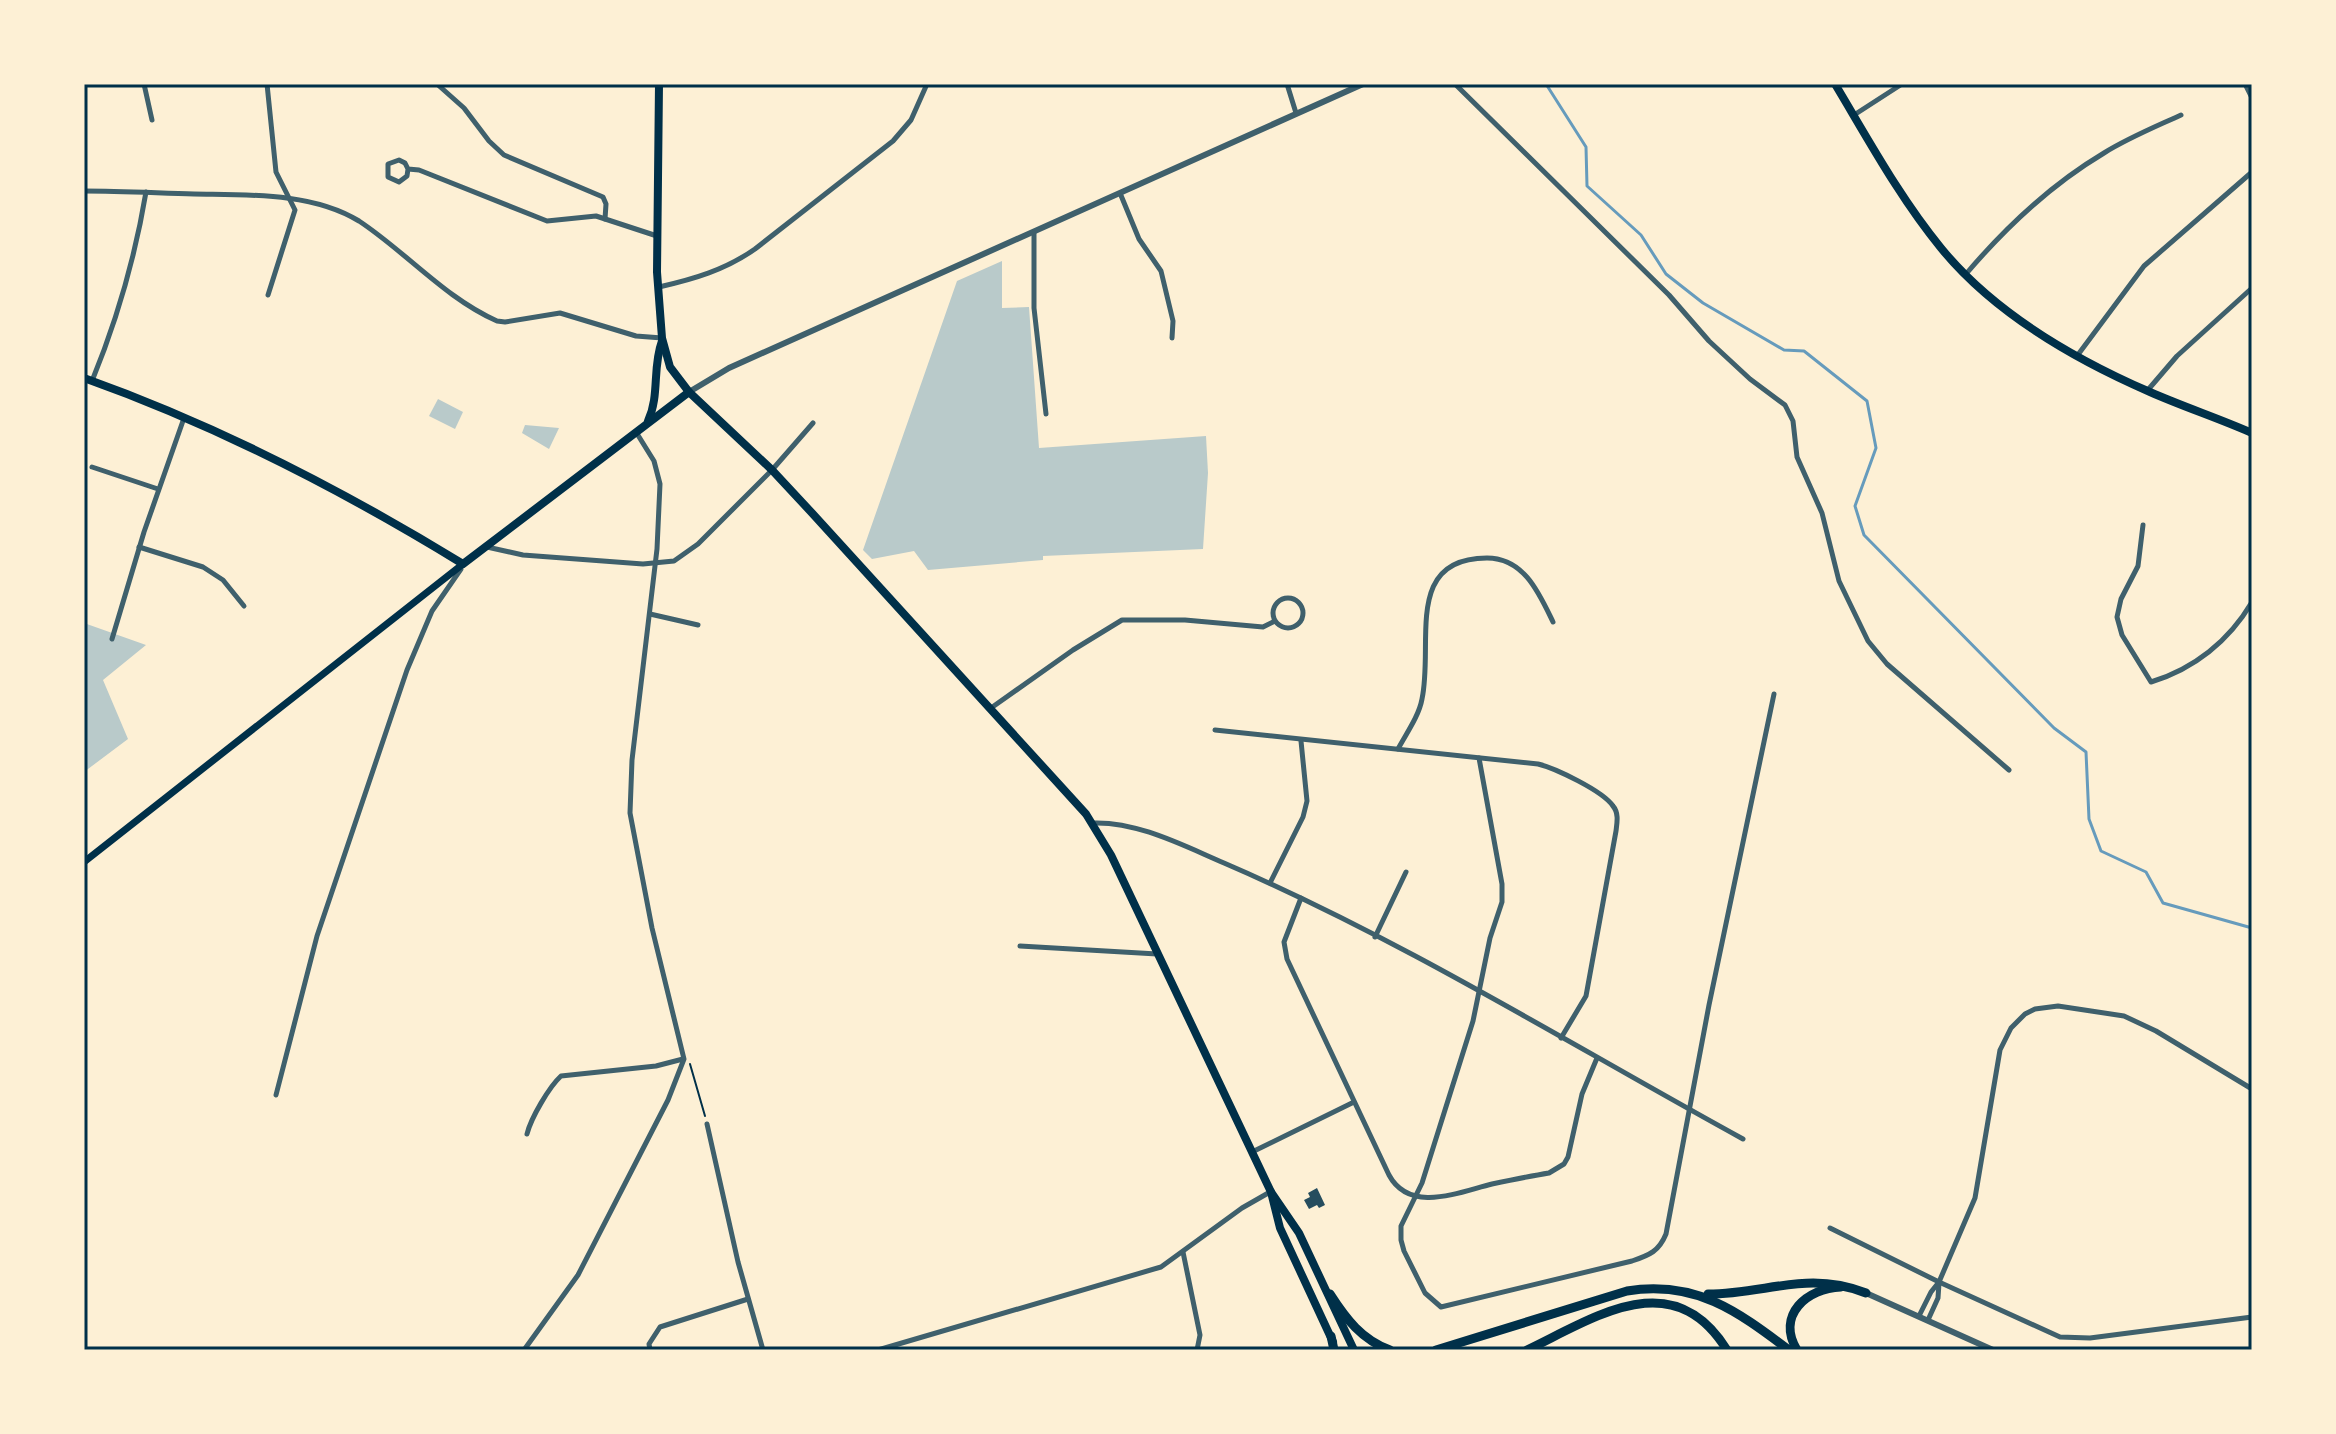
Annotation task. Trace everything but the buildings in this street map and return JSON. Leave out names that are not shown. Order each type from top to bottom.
[{"type":"highway","points":[[1436,1350],[1627,1291],[1657,1288],[1723,1294],[1820,1281],[1866,1293]]},
{"type":"highway","points":[[1797,1350],[1791,1340],[1791,1319],[1809,1296],[1818,1290],[1837,1287],[1866,1293]]},
{"type":"highway","points":[[1330,1294],[1353,1326],[1377,1345],[1390,1350]]},
{"type":"highway","points":[[1697,1294],[1736,1311],[1789,1350]]},
{"type":"highway","points":[[1527,1350],[1620,1307],[1648,1301],[1688,1310],[1710,1326],[1727,1350]]},
{"type":"highway","points":[[1331,1336],[1335,1350]]},
{"type":"main road","points":[[659,84],[657,287],[662,339],[670,367],[689,392],[772,470],[851,554],[1079,804],[1111,855],[1271,1192],[1299,1233],[1354,1350]]},
{"type":"main road","points":[[1835,84],[1915,213],[1943,250],[2011,313],[2077,356],[2147,391],[2252,433]]},
{"type":"main road","points":[[648,421],[656,398],[656,367],[662,339]]},
{"type":"main road","points":[[88,379],[184,418],[324,486],[413,533],[463,564]]},
{"type":"main road","points":[[84,862],[463,564],[689,392]]},
{"type":"main road","points":[[1271,1192],[1280,1228],[1331,1336]]},
{"type":"street","points":[[144,84],[152,120]]},
{"type":"street","points":[[267,84],[276,172],[295,210],[268,295]]},
{"type":"street","points":[[437,84],[464,108],[504,155],[603,197],[605,219]]},
{"type":"street","points":[[657,287],[706,276],[731,265],[755,249],[893,141],[911,120],[927,84]]},
{"type":"street","points":[[1287,84],[1296,113]]},
{"type":"street","points":[[689,392],[729,368],[1363,84]]},
{"type":"street","points":[[1455,84],[1661,287],[1709,341],[1750,379],[1785,405],[1793,421],[1797,457],[1822,513],[1839,581],[1868,641],[1887,664],[2009,770]]},
{"type":"street","points":[[1854,115],[1902,84]]},
{"type":"street","points":[[2245,84],[2252,98]]},
{"type":"street","points":[[1966,274],[1993,243],[2071,174],[2106,151],[2181,115]]},
{"type":"street","points":[[408,169],[407,176],[399,182],[388,177],[386,169],[388,164],[399,160],[408,169],[419,170],[547,221],[590,216],[657,236]]},
{"type":"street","points":[[2077,356],[2144,266],[2252,172]]},
{"type":"street","points":[[84,191],[279,197],[330,207],[359,222],[447,289],[497,321],[560,313],[636,336],[662,339]]},
{"type":"street","points":[[88,379],[116,320],[146,192]]},
{"type":"street","points":[[1120,193],[1139,239],[1161,271],[1173,321],[1172,338]]},
{"type":"street","points":[[1034,232],[1034,308],[1046,414]]},
{"type":"street","points":[[2147,391],[2177,356],[2252,288]]},
{"type":"street","points":[[112,639],[139,547],[184,418]]},
{"type":"street","points":[[487,547],[523,555],[655,565],[674,561],[691,551],[772,470],[813,423]]},
{"type":"street","points":[[524,1350],[578,1275],[686,1059],[652,928],[630,813],[632,760],[655,565],[659,473],[636,430]]},
{"type":"street","points":[[92,467],[158,489]]},
{"type":"street","points":[[2143,525],[2138,566],[2117,608],[2117,617],[2122,635],[2151,682],[2182,671],[2218,645],[2237,627],[2252,602]]},
{"type":"street","points":[[139,547],[203,567],[223,580],[244,606]]},
{"type":"street","points":[[1398,749],[1422,702],[1427,657],[1427,608],[1440,573],[1460,560],[1499,558],[1509,562],[1539,592],[1553,622]]},
{"type":"street","points":[[276,1095],[317,936],[407,670],[432,611],[463,564]]},
{"type":"street","points":[[1291,599],[1301,605],[1302,617],[1296,626],[1284,628],[1275,621],[1273,610],[1280,600],[1291,599]]},
{"type":"street","points":[[650,614],[698,625]]},
{"type":"street","points":[[991,708],[1073,650],[1122,620],[1185,620],[1263,627],[1275,621]]},
{"type":"street","points":[[1479,758],[1503,893],[1477,991],[1473,1021],[1431,1157],[1401,1226],[1401,1240],[1425,1293],[1441,1307],[1632,1261],[1655,1252],[1661,1246],[1666,1234],[1709,1005],[1774,694]]},
{"type":"street","points":[[1215,730],[1526,762],[1554,768],[1614,807],[1617,813],[1616,831],[1586,996],[1561,1038]]},
{"type":"street","points":[[1270,883],[1303,817],[1307,801],[1301,741]]},
{"type":"street","points":[[1092,823],[1114,824],[1143,832],[1301,898],[1477,991],[1743,1139]]},
{"type":"street","points":[[1375,937],[1406,872]]},
{"type":"street","points":[[1301,898],[1284,942],[1285,951],[1393,1183],[1403,1192],[1440,1197],[1549,1173],[1564,1164],[1571,1148],[1582,1094],[1597,1058]]},
{"type":"street","points":[[1020,946],[1158,954]]},
{"type":"street","points":[[1919,1316],[1939,1282],[1975,1198],[2000,1050],[2011,1028],[2025,1014],[2035,1009],[2058,1006],[2134,1019],[2252,1089]]},
{"type":"street","points":[[527,1134],[549,1086],[561,1076],[656,1066],[686,1059]]},
{"type":"street","points":[[1252,1152],[1354,1102]]},
{"type":"street","points":[[707,1124],[763,1350]]},
{"type":"street","points":[[878,1350],[1161,1267],[1242,1208],[1271,1192]]},
{"type":"street","points":[[1830,1228],[2044,1332],[2067,1338],[2090,1338],[2252,1317]]},
{"type":"street","points":[[1183,1252],[1200,1335],[1197,1350]]},
{"type":"street","points":[[1928,1320],[1938,1298],[1939,1282]]},
{"type":"street","points":[[1866,1293],[1993,1350]]},
{"type":"street","points":[[650,1350],[649,1344],[660,1327],[748,1299]]},
{"type":"path","points":[[686,1059],[707,1124]]},
{"type":"shaded area","points":[[1002,261],[1002,308],[1029,307],[1039,448],[1206,436],[1208,473],[1203,549],[1043,556],[1043,560],[928,570],[914,551],[872,559],[863,550],[957,281]]},
{"type":"shaded area","points":[[438,399],[463,412],[455,429],[429,416]]},
{"type":"shaded area","points":[[525,425],[559,428],[549,449],[522,433]]},
{"type":"shaded area","points":[[84,623],[146,645],[103,680],[128,739],[84,772]]},
{"type":"waterway","points":[[1546,84],[1586,147],[1587,186],[1641,235],[1666,274],[1703,303],[1784,350],[1804,351],[1867,401],[1876,448],[1855,506],[1864,535],[2054,728],[2086,752],[2089,819],[2101,851],[2146,872],[2163,903],[2252,928]]}]
